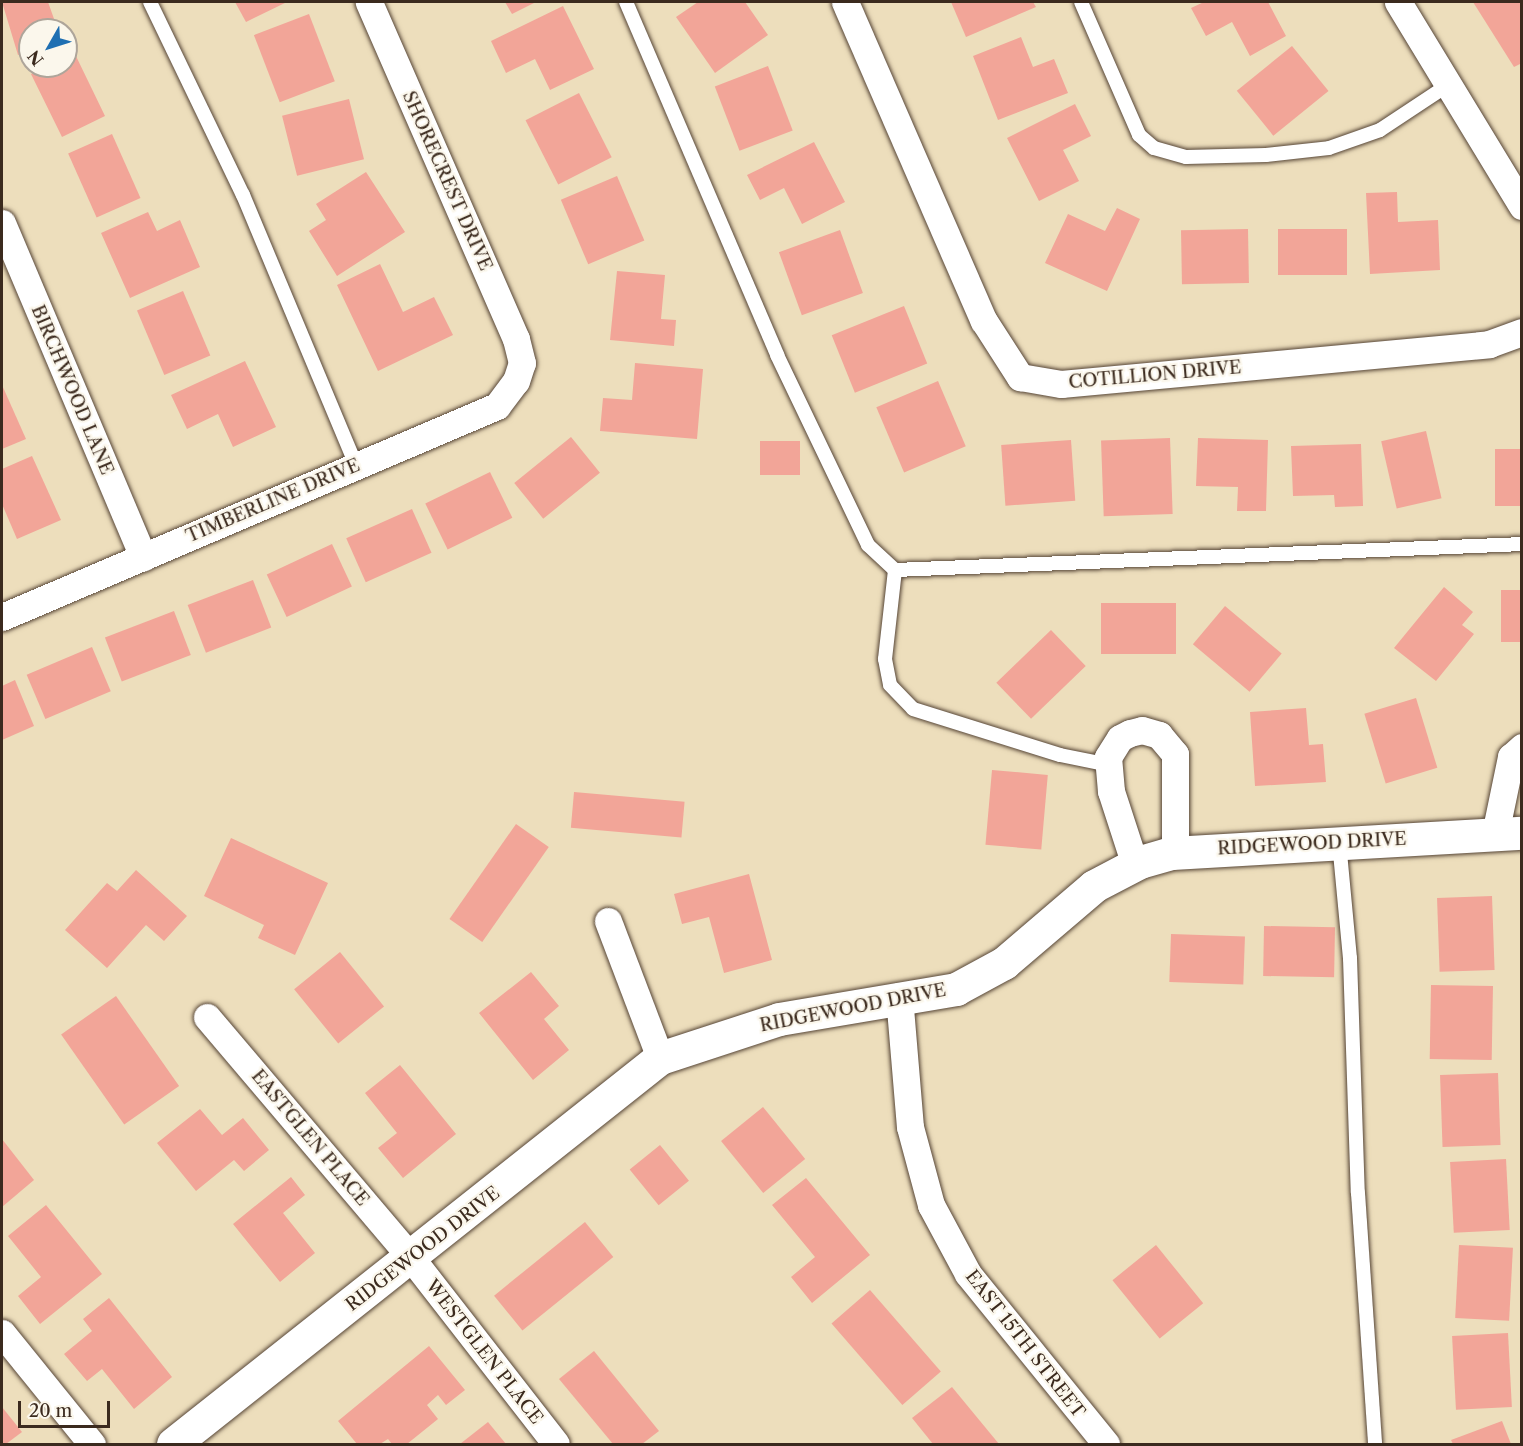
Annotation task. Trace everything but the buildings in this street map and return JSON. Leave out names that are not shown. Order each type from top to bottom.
[{"type":"street","name":"SHORECREST DRIVE","points":[[369,2],[516,339],[522,363]]},
{"type":"street","name":"COTILLION DRIVE","points":[[845,2],[984,321],[1020,377],[1073,383],[1489,344],[1521,332]]},
{"type":"street","points":[[1398,2],[1521,206]]},
{"type":"street","name":"BIRCHWOOD LANE","points":[[2,223],[143,557]]},
{"type":"street","name":"TIMBERLINE DRIVE","points":[[2,617],[497,406],[516,381],[522,363]]},
{"type":"street","points":[[1135,865],[1111,791],[1108,765],[1111,748],[1120,738],[1142,730],[1159,735],[1175,754],[1175,852]]},
{"type":"street","points":[[1508,833],[1511,757],[1521,747]]},
{"type":"street","name":"RIDGEWOOD DRIVE","points":[[173,1444],[412,1259],[660,1058],[779,1018],[899,996],[956,989],[1004,963],[1094,886],[1135,865],[1175,852],[1508,833]]},
{"type":"street","points":[[608,921],[660,1058]]},
{"type":"street","name":"EAST 15TH STREET","points":[[899,996],[910,1127],[931,1205],[968,1274],[1106,1444]]},
{"type":"street","name":"EASTGLEN PLACE","points":[[207,1017],[412,1259]]},
{"type":"street","name":"WESTGLEN PLACE","points":[[412,1259],[556,1444]]},
{"type":"street","points":[[2,1333],[92,1444]]},
{"type":"lane","points":[[150,2],[243,195],[356,465]]},
{"type":"lane","points":[[626,2],[782,365],[868,545],[895,570],[1521,544]]},
{"type":"lane","points":[[1081,2],[1139,135],[1154,148],[1186,157],[1266,155],[1329,148],[1380,130],[1448,85]]},
{"type":"lane","points":[[895,570],[885,659],[890,685],[913,709],[1060,755],[1108,765]]},
{"type":"lane","points":[[1339,842],[1350,958],[1358,1193],[1375,1444]]}]
